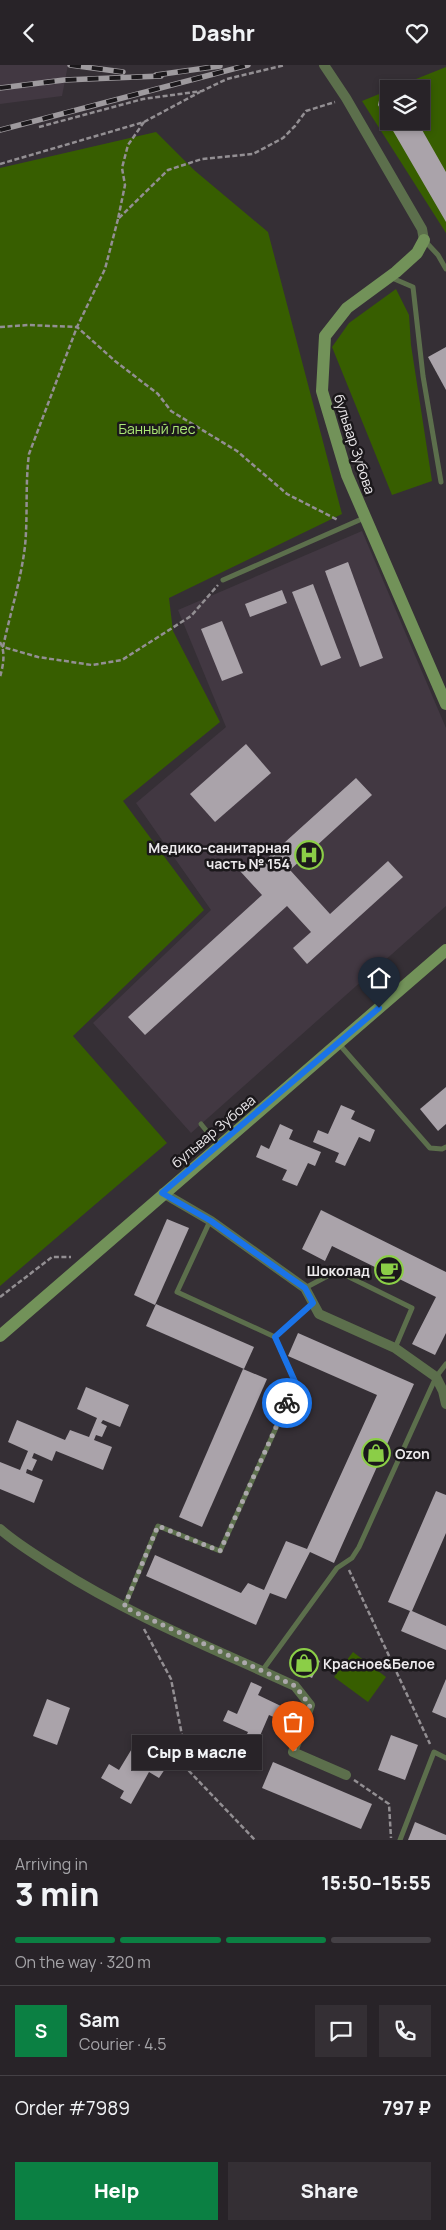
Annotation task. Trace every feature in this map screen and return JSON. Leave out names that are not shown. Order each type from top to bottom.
[{"type":"street","points":[[324,65],[346,98],[422,229],[424,240]]},
{"type":"street","name":"бульвар Зубова","points":[[424,240],[417,253],[389,277],[346,308],[326,336],[322,391],[347,475],[446,704]]},
{"type":"street","name":"бульвар Зубова","points":[[0,1336],[162,1193],[446,950]]},
{"type":"street","points":[[162,1193],[211,1221],[305,1288],[319,1314],[395,1349],[436,1377],[443,1391],[446,1404]]},
{"type":"street","points":[[0,1529],[14,1542],[77,1581],[124,1607],[295,1686],[310,1705],[293,1752],[346,1775]]},
{"type":"lane","points":[[424,240],[438,255],[446,269]]},
{"type":"lane","points":[[389,277],[413,287],[423,376],[441,482]]},
{"type":"lane","points":[[223,580],[365,517]]},
{"type":"lane","points":[[339,1043],[430,1148],[442,1149],[446,1147]]},
{"type":"lane","points":[[201,1125],[219,1145]]},
{"type":"lane","points":[[124,1607],[158,1526],[220,1551],[296,1384],[275,1337],[177,1292],[211,1221]]},
{"type":"lane","points":[[305,1288],[337,1271],[412,1308],[395,1349]]},
{"type":"lane","points":[[275,1337],[313,1303]]},
{"type":"lane","points":[[262,1671],[337,1567],[352,1559],[436,1377],[446,1364]]},
{"type":"lane","points":[[400,1840],[434,1752],[446,1757]]},
{"type":"path","points":[[0,164],[144,122],[227,79],[285,65]]},
{"type":"path","points":[[39,127],[143,99],[202,91]]},
{"type":"path","points":[[118,219],[168,169],[202,159],[253,155],[283,138],[306,111],[346,98]]},
{"type":"path","points":[[0,677],[3,666],[3,647],[25,548],[28,506],[26,477],[29,455],[77,327],[105,269],[125,185],[122,168],[128,145],[144,122]]},
{"type":"path","points":[[0,327],[28,325],[77,327],[115,361],[158,394],[171,411],[237,451],[287,494],[348,525]]},
{"type":"path","points":[[0,642],[3,647],[38,657],[92,665],[122,660],[191,616],[223,580]]},
{"type":"path","points":[[0,1297],[52,1257],[74,1257]]},
{"type":"path","points":[[346,1562],[434,1752]]},
{"type":"path","points":[[136,1613],[171,1679],[189,1771],[255,1840]]},
{"type":"path","points":[[346,1775],[388,1804],[391,1840]]},
{"type":"shaded area","points":[[0,65],[68,65],[62,96],[0,104]]},
{"type":"shaded area","name":"Медико-санитарная часть № 154","points":[[362,531],[446,728],[446,906],[191,1133],[93,1023],[211,910],[136,803],[226,727],[178,610]]},
{"type":"green space","points":[[446,67],[446,233],[380,130],[430,130],[430,80],[414,80]]},
{"type":"green space","points":[[380,94],[380,129],[362,101]]},
{"type":"green space","name":"Банный лес","points":[[156,132],[194,170],[268,232],[342,514],[169,598],[173,631],[220,722],[123,801],[204,910],[73,1036],[167,1143],[0,1286],[0,168]]},
{"type":"green space","points":[[396,289],[409,315],[411,345],[432,481],[392,495],[332,347],[349,323]]},
{"type":"green space","points":[[353,1652],[386,1677],[368,1702],[334,1677]]},
{"type":"building","points":[[393,130],[422,130],[446,172],[446,222]]},
{"type":"building","points":[[446,347],[446,390],[428,357]]},
{"type":"building","points":[[348,562],[383,658],[360,667],[325,571]]},
{"type":"building","points":[[313,584],[341,658],[321,666],[292,592]]},
{"type":"building","points":[[282,590],[287,603],[250,617],[245,604]]},
{"type":"building","points":[[222,621],[243,673],[222,681],[201,629]]},
{"type":"building","points":[[246,744],[271,773],[215,822],[190,794]]},
{"type":"building","points":[[356,778],[372,795],[290,870],[330,914],[388,861],[403,877],[307,964],[293,948],[311,932],[287,906],[145,1035],[128,1017],[262,895],[240,871],[257,855],[263,862]]},
{"type":"building","points":[[446,1087],[446,1124],[438,1131],[420,1109]]},
{"type":"building","points":[[341,1105],[355,1111],[351,1119],[375,1130],[370,1142],[359,1137],[345,1166],[335,1162],[339,1153],[313,1142],[318,1130],[328,1134]]},
{"type":"building","points":[[280,1124],[293,1130],[289,1139],[321,1152],[315,1166],[308,1163],[297,1186],[282,1180],[287,1170],[256,1157],[261,1145],[269,1149]]},
{"type":"building","points":[[321,1210],[446,1272],[446,1333],[435,1355],[412,1344],[436,1297],[332,1246],[325,1261],[302,1249]]},
{"type":"building","points":[[167,1219],[189,1228],[155,1305],[134,1295]]},
{"type":"building","points":[[156,1304],[254,1347],[244,1369],[146,1326]]},
{"type":"building","points":[[298,1333],[414,1384],[334,1563],[310,1552],[286,1599],[270,1593],[256,1625],[146,1576],[155,1555],[241,1593],[248,1583],[264,1590],[286,1541],[307,1549],[377,1395],[288,1356]]},
{"type":"building","points":[[243,1369],[267,1379],[202,1527],[179,1517]]},
{"type":"building","points":[[86,1387],[129,1405],[120,1427],[103,1420],[101,1423],[107,1426],[102,1437],[96,1435],[94,1440],[112,1447],[103,1470],[56,1451],[52,1461],[34,1453],[32,1458],[37,1460],[32,1471],[27,1469],[26,1473],[43,1480],[34,1503],[0,1489],[0,1462],[20,1470],[28,1451],[8,1442],[17,1420],[65,1440],[70,1430],[89,1437],[97,1418],[77,1409]]},
{"type":"building","points":[[436,1491],[446,1495],[446,1533],[412,1611],[446,1626],[446,1650],[401,1631],[410,1611],[388,1602]]},
{"type":"building","points":[[298,1651],[320,1661],[312,1678],[291,1668]]},
{"type":"building","points":[[446,1679],[446,1718],[432,1712]]},
{"type":"building","points":[[251,1682],[262,1687],[258,1695],[283,1707],[278,1719],[269,1715],[256,1745],[244,1740],[248,1732],[223,1721],[228,1710],[237,1714]]},
{"type":"building","points":[[47,1699],[70,1708],[57,1745],[33,1736]]},
{"type":"building","points":[[391,1735],[418,1745],[405,1780],[378,1770]]},
{"type":"building","points":[[136,1742],[146,1748],[142,1755],[165,1769],[159,1778],[149,1772],[131,1804],[120,1798],[124,1791],[101,1778],[109,1764],[119,1770]]},
{"type":"building","points":[[273,1762],[372,1804],[361,1829],[262,1788]]},
{"type":"building","points":[[415,1822],[446,1835],[446,1840],[408,1840]]},
{"type":"railway","points":[[70,65],[123,72]]},
{"type":"railway","points":[[0,130],[248,65]]},
{"type":"railway","points":[[156,75],[220,66]]},
{"type":"railway","points":[[0,88],[64,80],[161,76]]},
{"type":"way so far","points":[[287,1403],[220,1551],[158,1526],[124,1607],[295,1686],[310,1705],[293,1752]]},
{"type":"place","name":"Медико-санитарная часть № 154","points":[[309,855]]},
{"type":"place","name":"Шоколад","points":[[389,1270]]},
{"type":"place","name":"Ozon","points":[[376,1453]]},
{"type":"place","name":"Красное&Белое","points":[[304,1663]]},
{"type":"place","name":"Сыр в масле","points":[[293,1752]]},
{"type":"route","points":[[287,1403],[296,1384],[275,1337],[313,1303],[305,1288],[211,1221],[162,1193],[379,1008]]}]
